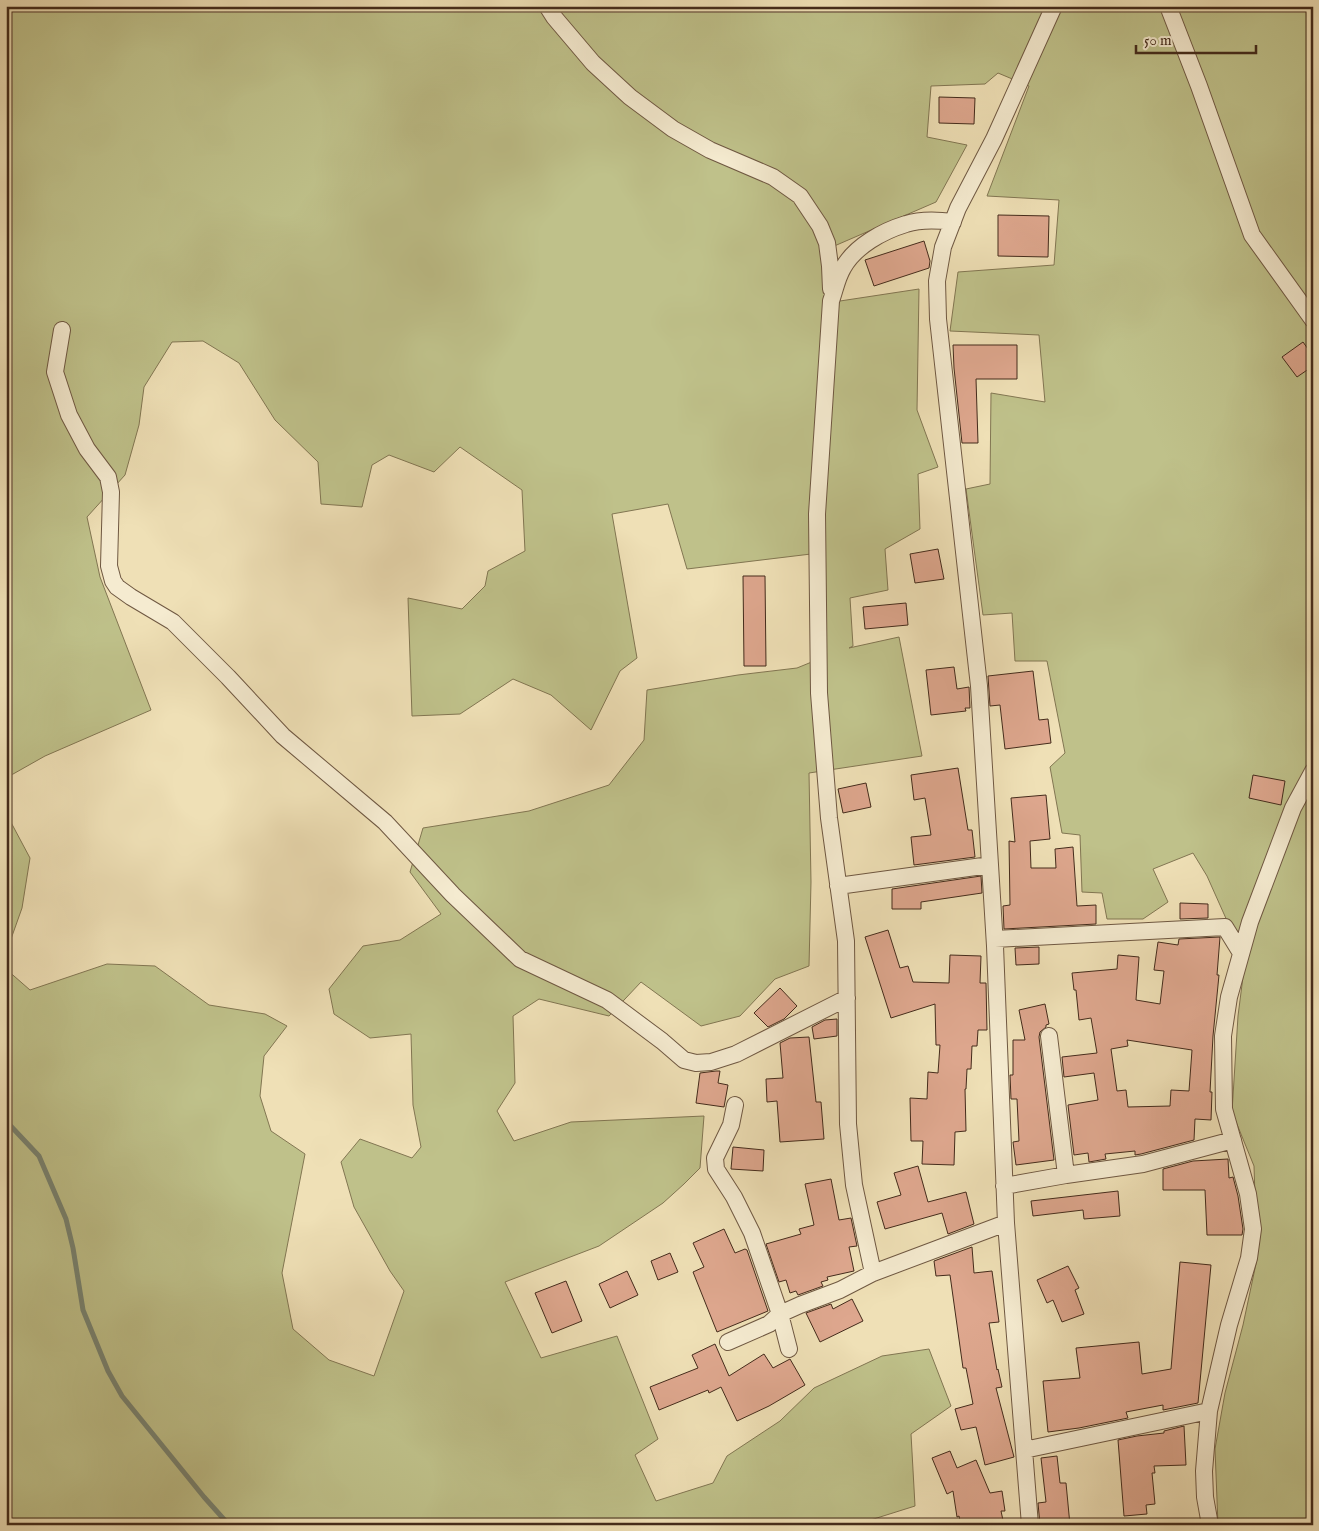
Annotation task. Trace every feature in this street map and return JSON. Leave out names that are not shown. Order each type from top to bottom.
[{"type":"street","points":[[547,6],[593,63],[637,103],[673,129],[710,150],[774,177],[800,196],[820,226],[828,243],[831,301],[817,514],[819,693],[829,818],[846,941],[848,1124],[854,1185],[873,1273]]},
{"type":"street","points":[[1030,1525],[1006,1223],[995,939],[979,686],[938,319],[937,281],[943,247],[952,222],[994,139],[1054,6]]},
{"type":"street","points":[[1168,6],[1199,86],[1252,235],[1313,320]]},
{"type":"street","points":[[831,301],[842,269],[860,248],[886,232],[907,223],[940,220],[952,222]]},
{"type":"street","points":[[62,330],[55,372],[69,415],[87,449],[108,477],[111,492],[109,566],[113,581],[131,598],[172,622],[282,736],[385,822],[453,895],[520,959],[607,1000],[684,1060],[696,1063],[711,1062],[736,1054],[847,998]]},
{"type":"street","points":[[1210,1525],[1205,1497],[1204,1471],[1208,1411],[1229,1324],[1249,1258],[1253,1229],[1248,1194],[1224,1109],[1223,1036],[1229,997],[1250,922],[1292,808],[1313,771]]},
{"type":"street","points":[[838,886],[990,865]]},
{"type":"street","points":[[995,939],[1225,927],[1241,953]]},
{"type":"street","points":[[1050,1036],[1066,1175]]},
{"type":"street","points":[[735,1105],[731,1125],[715,1158],[716,1169],[734,1197],[752,1233],[780,1314],[789,1349]]},
{"type":"street","points":[[1004,1186],[1143,1164],[1233,1140]]},
{"type":"street","points":[[728,1342],[769,1324],[780,1314],[800,1304],[840,1290],[873,1273],[1006,1223]]},
{"type":"street","points":[[1024,1450],[1208,1411]]},
{"type":"green space","points":[[6,6],[1313,6],[1313,1525],[1218,1525],[1215,1449],[1225,1393],[1243,1325],[1257,1259],[1254,1166],[1232,1112],[1238,1016],[1245,961],[1207,876],[1193,853],[1153,869],[1168,902],[1143,919],[1107,919],[1102,893],[1082,892],[1080,835],[1062,833],[1050,767],[1065,753],[1047,661],[1015,661],[1012,613],[983,615],[966,489],[990,484],[991,393],[1045,402],[1039,335],[950,331],[958,272],[1054,265],[1059,200],[987,196],[1029,86],[998,73],[985,84],[931,86],[927,137],[967,145],[936,202],[832,247],[840,301],[919,289],[917,410],[938,467],[918,474],[920,529],[885,549],[888,590],[850,598],[853,646],[849,648],[899,637],[922,756],[809,773],[811,882],[809,966],[775,979],[740,1016],[701,1026],[641,982],[609,1016],[539,999],[513,1016],[515,1083],[497,1111],[514,1141],[571,1122],[704,1116],[700,1168],[663,1203],[599,1246],[505,1282],[541,1358],[617,1336],[658,1439],[635,1455],[656,1501],[713,1483],[727,1456],[780,1421],[814,1388],[882,1356],[929,1349],[951,1406],[911,1434],[915,1506],[859,1525],[6,1525],[6,969],[30,990],[107,964],[155,966],[209,1005],[265,1014],[287,1026],[264,1056],[260,1096],[271,1131],[305,1154],[282,1273],[293,1329],[329,1360],[374,1376],[404,1291],[390,1271],[354,1207],[341,1162],[360,1139],[412,1158],[421,1147],[413,1105],[411,1034],[370,1038],[334,1014],[329,989],[363,946],[400,940],[441,914],[410,872],[423,828],[529,811],[609,785],[644,740],[647,690],[738,675],[797,668],[819,659],[811,554],[687,569],[668,504],[612,514],[637,658],[620,671],[591,730],[551,695],[513,679],[460,714],[412,716],[408,598],[462,609],[485,586],[488,571],[525,551],[522,490],[460,447],[434,472],[389,455],[372,465],[362,507],[321,504],[318,462],[275,420],[239,363],[203,341],[172,342],[144,387],[139,425],[125,475],[87,517],[100,577],[151,710],[45,756],[6,778]]},
{"type":"green space","points":[[6,813],[30,858],[22,908],[6,953]]},
{"type":"building","points":[[939,97],[975,98],[974,124],[939,123]]},
{"type":"building","points":[[998,215],[1049,216],[1048,257],[998,256]]},
{"type":"building","points":[[924,241],[930,261],[929,268],[874,286],[865,260]]},
{"type":"building","points":[[1303,342],[1313,356],[1313,366],[1297,377],[1282,357]]},
{"type":"building","points":[[953,345],[1017,345],[1017,379],[976,379],[978,443],[962,443]]},
{"type":"building","points":[[938,549],[944,579],[915,583],[910,554]]},
{"type":"building","points":[[743,576],[765,576],[766,666],[744,666]]},
{"type":"building","points":[[906,603],[908,625],[865,629],[863,607]]},
{"type":"building","points":[[954,667],[957,689],[969,687],[970,708],[965,708],[966,711],[931,715],[926,670]]},
{"type":"building","points":[[1033,671],[1039,720],[1048,719],[1051,743],[1005,749],[1000,705],[990,706],[988,676]]},
{"type":"building","points":[[958,768],[968,830],[972,830],[975,857],[914,865],[911,837],[931,835],[925,798],[914,800],[911,775]]},
{"type":"building","points":[[1253,775],[1285,781],[1281,805],[1249,798]]},
{"type":"building","points":[[866,783],[871,807],[843,813],[838,789]]},
{"type":"building","points":[[1046,795],[1050,839],[1030,841],[1031,868],[1056,868],[1055,849],[1073,847],[1077,906],[1096,905],[1096,924],[1004,929],[1003,906],[1010,905],[1009,841],[1015,842],[1011,798]]},
{"type":"building","points":[[981,876],[982,893],[921,902],[921,909],[892,909],[892,889]]},
{"type":"building","points":[[1180,903],[1208,904],[1208,918],[1180,919]]},
{"type":"building","points":[[888,930],[900,968],[908,966],[913,982],[949,983],[950,955],[981,956],[980,983],[986,983],[987,1030],[978,1030],[977,1046],[972,1046],[971,1069],[967,1069],[965,1089],[966,1131],[955,1132],[954,1165],[922,1164],[923,1141],[911,1141],[910,1098],[927,1099],[928,1072],[938,1073],[940,1045],[936,1045],[935,1004],[891,1018],[865,937]]},
{"type":"building","points":[[1220,937],[1210,1092],[1212,1092],[1211,1120],[1195,1119],[1194,1140],[1135,1155],[1135,1151],[1105,1154],[1106,1159],[1089,1162],[1088,1153],[1074,1155],[1068,1105],[1098,1100],[1094,1073],[1064,1077],[1062,1057],[1097,1053],[1091,1018],[1079,1020],[1072,973],[1117,969],[1118,955],[1139,957],[1136,1000],[1160,1004],[1164,971],[1154,970],[1158,942],[1178,945],[1179,939]],"holes":[[[1127,1040],[1192,1050],[1189,1091],[1171,1090],[1170,1106],[1128,1107],[1126,1090],[1117,1091],[1111,1049],[1128,1046]]]},
{"type":"building","points":[[1039,947],[1039,964],[1016,965],[1015,948]]},
{"type":"building","points":[[780,988],[797,1006],[784,1019],[768,1027],[754,1013]]},
{"type":"building","points":[[1045,1004],[1049,1024],[1040,1032],[1039,1037],[1054,1160],[1016,1165],[1013,1142],[1019,1141],[1017,1099],[1011,1099],[1010,1075],[1013,1075],[1013,1040],[1025,1040],[1019,1010]]},
{"type":"building","points":[[837,1019],[837,1036],[814,1039],[812,1027],[825,1020]]},
{"type":"building","points":[[809,1037],[816,1102],[821,1102],[824,1139],[780,1142],[777,1101],[767,1102],[766,1079],[783,1078],[780,1043],[790,1038]]},
{"type":"building","points":[[720,1071],[718,1083],[728,1085],[724,1107],[696,1103],[700,1073]]},
{"type":"building","points":[[733,1147],[764,1150],[763,1171],[731,1169]]},
{"type":"building","points":[[1228,1159],[1229,1178],[1233,1177],[1238,1196],[1243,1229],[1242,1235],[1207,1235],[1205,1190],[1163,1190],[1163,1169],[1193,1161]]},
{"type":"building","points":[[918,1166],[928,1202],[966,1192],[974,1224],[948,1234],[942,1213],[885,1229],[877,1202],[901,1195],[894,1173]]},
{"type":"building","points":[[831,1179],[839,1220],[851,1218],[857,1246],[849,1247],[854,1271],[827,1277],[828,1280],[821,1282],[823,1286],[798,1295],[796,1291],[790,1293],[786,1280],[779,1282],[766,1244],[801,1234],[799,1229],[814,1225],[805,1184]]},
{"type":"building","points":[[1118,1191],[1120,1216],[1084,1219],[1083,1210],[1033,1216],[1031,1201]]},
{"type":"building","points":[[724,1229],[735,1253],[747,1250],[768,1311],[717,1332],[693,1272],[704,1267],[693,1243]]},
{"type":"building","points":[[972,1247],[974,1273],[992,1271],[999,1322],[989,1323],[997,1370],[1002,1387],[996,1388],[1014,1457],[985,1465],[976,1427],[961,1430],[955,1409],[973,1404],[966,1368],[963,1368],[950,1275],[936,1276],[934,1261]]},
{"type":"building","points":[[670,1253],[678,1272],[658,1280],[651,1261]]},
{"type":"building","points":[[1180,1262],[1211,1265],[1198,1403],[1163,1410],[1163,1405],[1126,1412],[1128,1418],[1048,1432],[1043,1381],[1080,1378],[1076,1348],[1139,1342],[1142,1374],[1171,1369]]},
{"type":"building","points":[[1068,1266],[1079,1288],[1075,1290],[1084,1314],[1062,1322],[1053,1300],[1047,1303],[1037,1280]]},
{"type":"building","points":[[627,1271],[638,1295],[610,1308],[599,1284]]},
{"type":"building","points":[[566,1281],[582,1321],[552,1333],[535,1293]]},
{"type":"building","points":[[852,1299],[863,1321],[820,1342],[806,1313],[831,1304],[833,1309]]},
{"type":"building","points":[[715,1344],[729,1376],[764,1354],[773,1368],[790,1359],[805,1385],[769,1406],[737,1421],[721,1387],[709,1393],[708,1390],[659,1410],[650,1387],[698,1368],[692,1355]]},
{"type":"building","points":[[1184,1426],[1186,1465],[1154,1466],[1155,1473],[1152,1473],[1155,1504],[1146,1505],[1147,1514],[1124,1516],[1118,1440],[1164,1433],[1164,1431]]},
{"type":"building","points":[[950,1451],[957,1468],[976,1460],[990,1493],[1002,1491],[1005,1511],[1001,1511],[1004,1525],[961,1525],[959,1516],[957,1517],[953,1491],[947,1494],[932,1458]]},
{"type":"building","points":[[1057,1456],[1060,1483],[1066,1483],[1070,1525],[1040,1525],[1038,1503],[1046,1502],[1041,1458]]},
{"type":"waterway","points":[[6,1121],[39,1156],[66,1219],[73,1248],[83,1310],[108,1371],[122,1396],[229,1525]]}]
